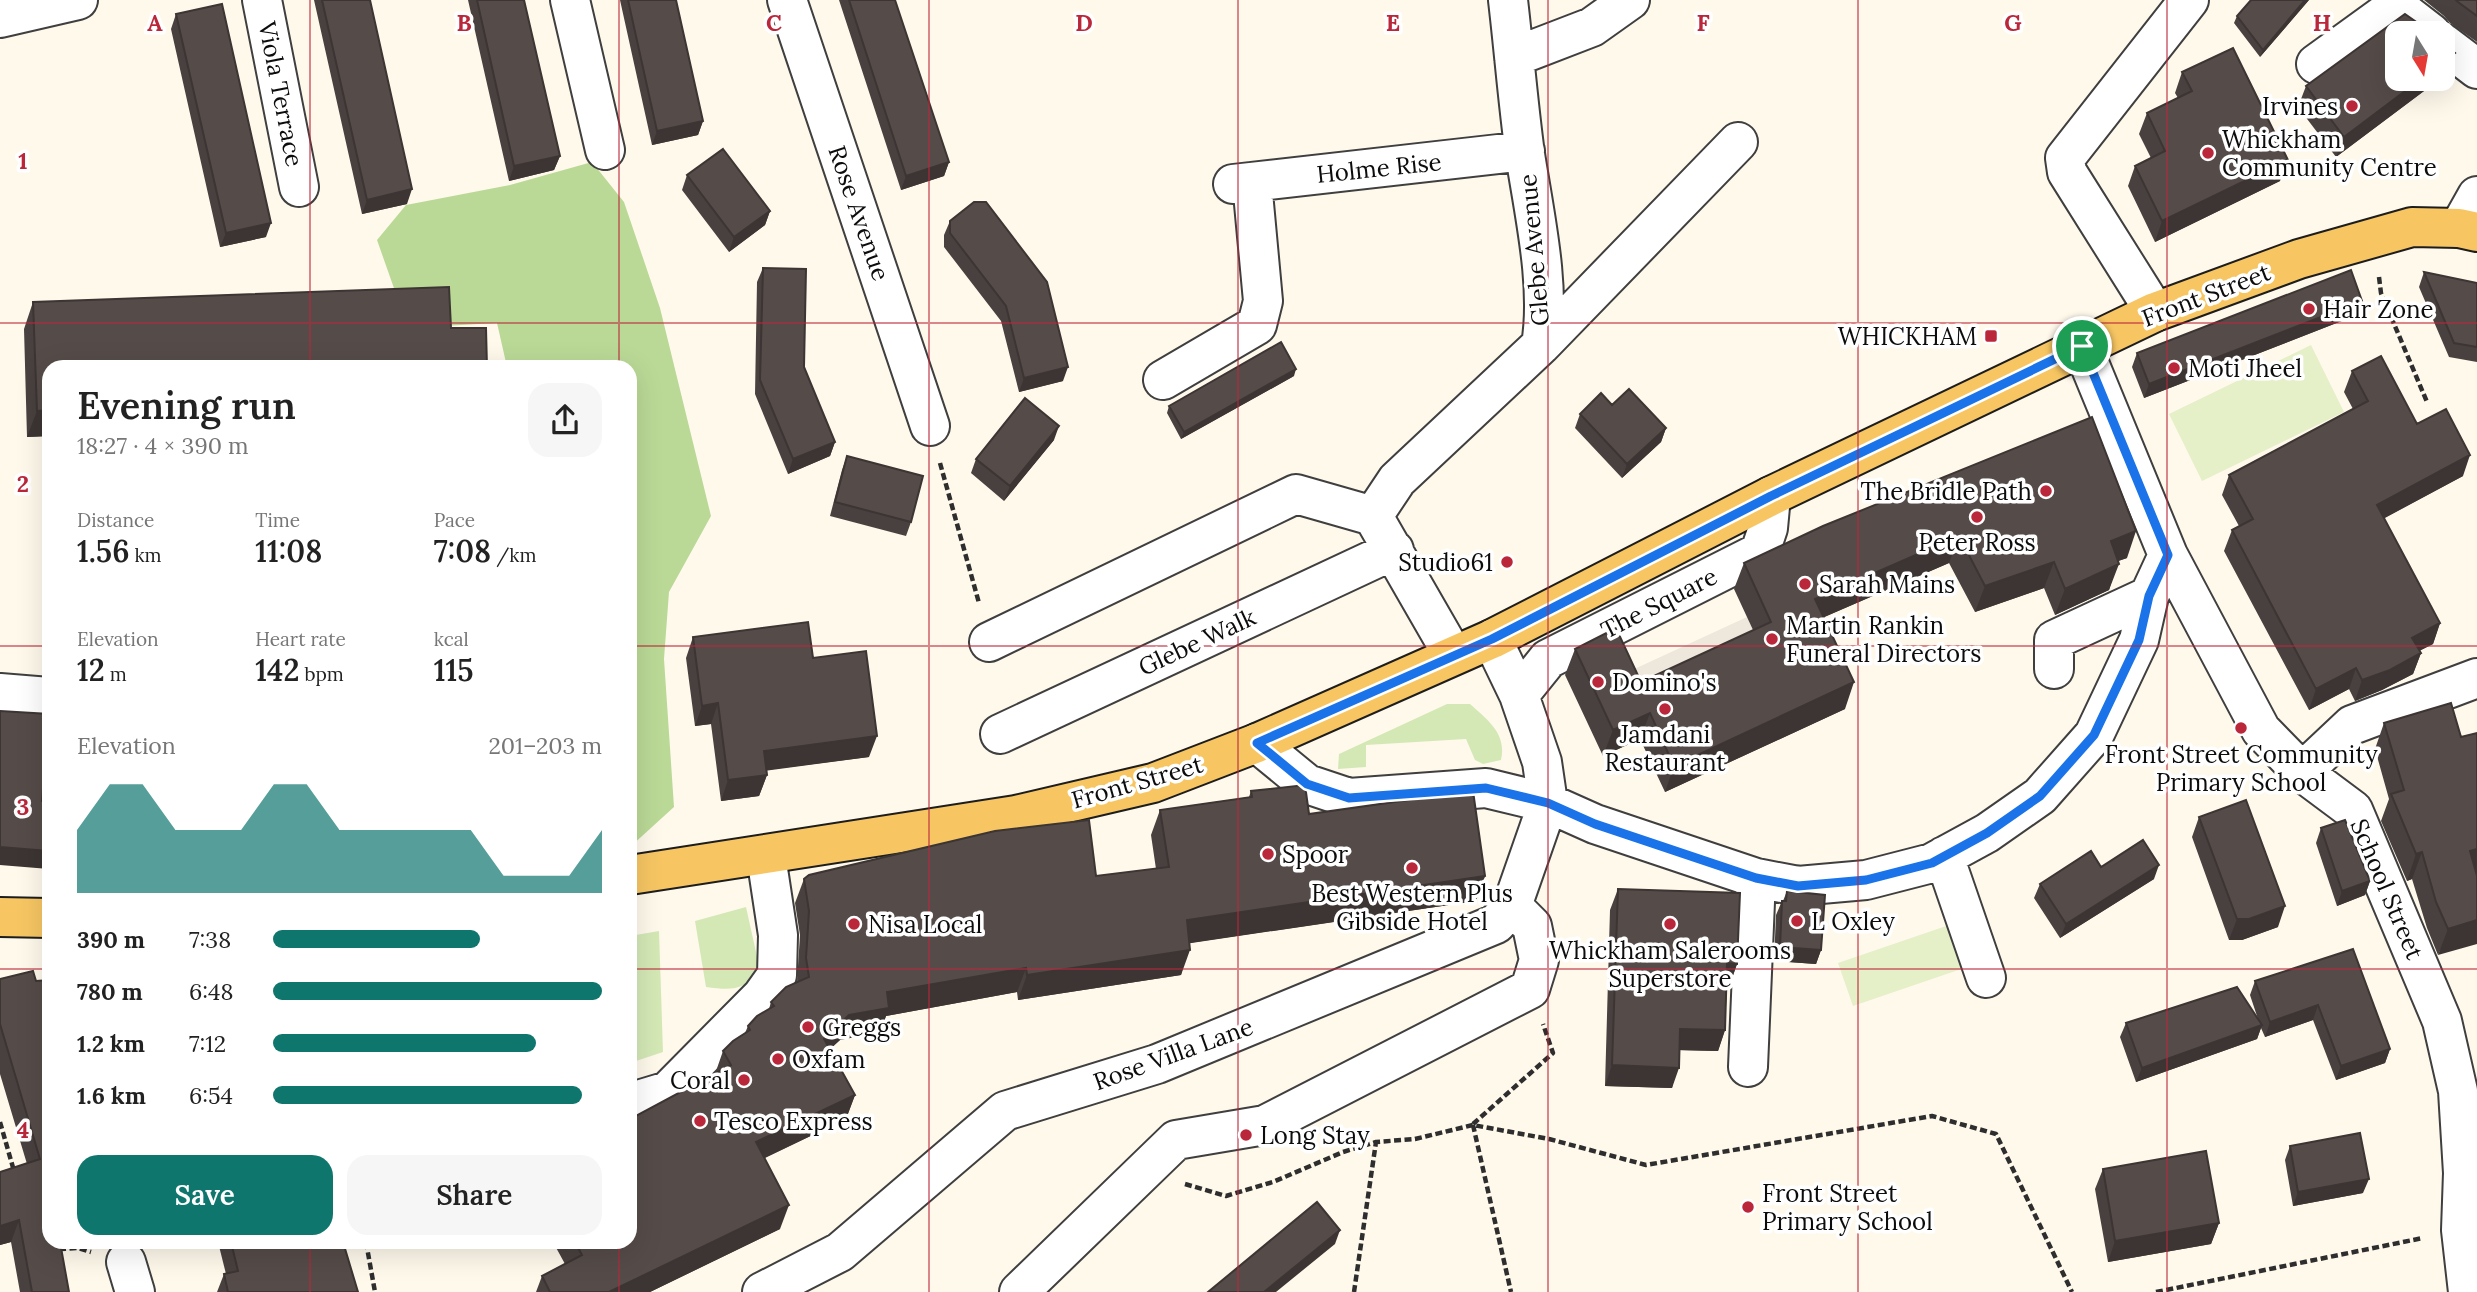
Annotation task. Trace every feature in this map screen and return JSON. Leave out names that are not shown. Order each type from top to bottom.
[{"type":"main road","name":"Front Street","points":[[637,874],[1016,815],[1153,783],[1257,743],[1492,639],[1771,496],[2155,312],[2299,259],[2412,228],[2471,218]]},
{"type":"main road","points":[[0,917],[42,918]]},
{"type":"street","points":[[0,18],[78,0]]},
{"type":"street","name":"Viola Terrace","points":[[262,0],[299,187]]},
{"type":"street","points":[[570,0],[605,150]]},
{"type":"street","name":"Rose Avenue","points":[[787,0],[930,426]]},
{"type":"street","name":"Glebe Avenue","points":[[1373,516],[1397,480],[1541,345],[1545,320],[1537,227],[1525,151],[1508,0]]},
{"type":"street","points":[[1514,57],[1592,27],[1630,0]]},
{"type":"street","points":[[2155,312],[2067,172],[2065,158],[2189,0]]},
{"type":"street","points":[[2316,64],[2396,6],[2415,21]]},
{"type":"street","points":[[2455,52],[2477,69]]},
{"type":"street","points":[[1541,345],[1738,142]]},
{"type":"street","name":"Holme Rise","points":[[1163,380],[1257,325],[1263,301],[1242,183],[1525,151]]},
{"type":"street","name":"School Street","points":[[2082,346],[2168,555],[2261,730],[2302,772],[2353,810],[2442,1021],[2458,1091],[2470,1170],[2461,1230],[2468,1292]]},
{"type":"street","points":[[989,642],[1296,494],[1373,516],[1453,655]]},
{"type":"street","name":"The Square","points":[[1519,695],[1548,659],[1760,552],[1768,528],[1771,496]]},
{"type":"street","name":"Glebe Walk","points":[[1000,734],[1394,550]]},
{"type":"street","points":[[1257,743],[1307,784],[1349,798],[1486,788],[1548,803],[1595,824],[1756,878],[1798,886],[1866,880],[1932,863],[1987,833],[2040,796],[2094,735],[2139,640],[2149,596],[2168,555]]},
{"type":"street","points":[[2054,669],[2054,640],[2149,596]]},
{"type":"street","points":[[1019,1292],[1176,1140],[1265,1125],[1530,989],[1539,960],[1532,926],[1512,906],[1548,803],[1542,762],[1519,695],[1492,639]]},
{"type":"street","points":[[2302,772],[2352,725],[2477,678]]},
{"type":"street","points":[[0,693],[42,696]]},
{"type":"street","points":[[637,1100],[668,1091],[762,996],[777,975],[778,935],[766,856]]},
{"type":"street","points":[[1944,856],[1986,978]]},
{"type":"street","points":[[1748,1067],[1756,878]]},
{"type":"street","name":"Rose Villa Lane","points":[[762,1292],[840,1252],[1005,1111],[1157,1064],[1496,924],[1512,906]]},
{"type":"path","points":[[2373,238],[2381,293],[2427,402]]},
{"type":"path","points":[[930,426],[989,642]]},
{"type":"path","points":[[1473,1125],[1553,1053],[1530,989]]},
{"type":"path","points":[[1143,1172],[1226,1196],[1273,1182],[1343,1152],[1376,1142],[1415,1139],[1473,1125],[1549,1139],[1646,1165],[1932,1116],[1996,1134],[2072,1292]]},
{"type":"path","points":[[0,1122],[15,1173]]},
{"type":"path","points":[[1473,1125],[1511,1292]]},
{"type":"path","points":[[1354,1292],[1376,1142]]},
{"type":"path","points":[[2156,1292],[2461,1230]]},
{"type":"path","points":[[51,1250],[64,1249]]},
{"type":"path","points":[[80,1249],[130,1277]]},
{"type":"path","points":[[367,1249],[375,1292]]},
{"type":"green space","points":[[592,162],[624,202],[660,308],[711,516],[669,592],[664,659],[674,807],[637,841],[637,360],[505,360],[497,323],[408,328],[377,240],[406,205],[510,185]]},
{"type":"green space","points":[[2311,345],[2344,412],[2202,481],[2169,414]]},
{"type":"green space","points":[[1447,704],[1470,704],[1489,722],[1499,735],[1501,760],[1483,764],[1475,760],[1466,739],[1366,745],[1366,767],[1338,769],[1339,754]]},
{"type":"green space","points":[[746,907],[760,970],[748,982],[736,988],[706,987],[695,921]]},
{"type":"green space","points":[[1955,923],[1970,966],[1853,1006],[1838,963]]},
{"type":"green space","points":[[659,931],[663,1052],[637,1061],[637,935]]},
{"type":"shaded area","points":[[1747,617],[1761,648],[1632,708],[1617,677]]},
{"type":"building","points":[[322,0],[370,0],[412,189],[367,200]]},
{"type":"building","points":[[477,0],[524,0],[560,156],[514,166]]},
{"type":"building","points":[[628,0],[676,0],[703,121],[657,131]]},
{"type":"building","points":[[849,0],[895,0],[949,162],[906,176]]},
{"type":"building","points":[[2251,0],[2305,0],[2263,50],[2237,16]]},
{"type":"building","points":[[2456,0],[2477,0],[2477,16],[2458,2]]},
{"type":"building","points":[[222,4],[271,223],[226,233],[176,14]]},
{"type":"building","points":[[2405,14],[2415,21],[2395,21]]},
{"type":"building","points":[[2385,29],[2385,91],[2405,91],[2344,137],[2306,86]]},
{"type":"building","name":"Whickham Community Centre","points":[[2233,48],[2288,160],[2162,221],[2135,166],[2165,151],[2147,113],[2192,91],[2182,72]]},
{"type":"building","points":[[723,149],[770,211],[734,237],[687,175]]},
{"type":"building","points":[[974,202],[986,202],[1047,282],[1068,367],[1024,378],[1006,306],[950,233],[950,221]]},
{"type":"building","points":[[763,268],[806,269],[804,367],[835,442],[793,459],[760,380]]},
{"type":"building","points":[[2351,270],[2362,301],[2149,384],[2137,353]]},
{"type":"building","points":[[2424,272],[2477,283],[2477,347],[2454,343]]},
{"type":"building","points":[[449,287],[451,328],[486,328],[487,360],[42,360],[42,411],[37,411],[33,302]]},
{"type":"building","points":[[1281,342],[1296,369],[1184,432],[1169,406]]},
{"type":"building","points":[[2381,356],[2417,424],[2446,409],[2470,455],[2377,505],[2440,623],[2412,638],[2421,653],[2390,670],[2362,680],[2356,668],[2316,689],[2232,530],[2253,519],[2229,475],[2368,401],[2352,371]]},
{"type":"building","points":[[1629,389],[1666,428],[1627,464],[1580,414],[1601,393],[1612,405]]},
{"type":"building","points":[[1025,398],[1059,426],[1010,486],[976,459]]},
{"type":"building","points":[[2092,417],[2136,531],[2111,541],[2119,564],[2065,589],[2054,562],[1985,586],[1959,536],[1815,599],[1854,682],[1674,766],[1650,713],[1613,730],[1575,649],[1616,628],[1641,682],[1771,622],[1744,563],[1823,526]]},
{"type":"building","points":[[847,456],[923,476],[911,522],[835,502]]},
{"type":"building","points":[[808,622],[813,658],[866,651],[877,736],[764,751],[767,775],[728,780],[718,703],[702,706],[693,637]]},
{"type":"building","points":[[2451,703],[2461,737],[2477,733],[2477,849],[2470,851],[2477,876],[2477,920],[2448,929],[2436,902],[2422,852],[2416,854],[2391,794],[2404,790],[2384,723]]},
{"type":"building","points":[[0,711],[42,714],[42,850],[0,847]]},
{"type":"building","points":[[1305,785],[1309,814],[1473,791],[1485,876],[1187,920],[1190,950],[1027,975],[1026,968],[887,992],[889,1008],[849,1015],[824,1039],[855,1095],[756,1142],[789,1205],[609,1292],[550,1292],[542,1276],[582,1255],[579,1249],[637,1249],[637,1115],[731,1065],[723,1051],[750,1030],[748,1026],[757,1016],[774,1006],[771,1002],[786,987],[809,977],[806,958],[809,911],[804,879],[809,875],[995,831],[1089,820],[1096,876],[1169,867],[1160,810],[1252,797],[1251,791]]},
{"type":"building","points":[[2246,800],[2285,906],[2249,919],[2237,919],[2199,817]]},
{"type":"building","points":[[2345,820],[2370,881],[2342,891],[2321,828]]},
{"type":"building","points":[[2143,840],[2159,865],[2066,924],[2040,884],[2091,851],[2101,867]]},
{"type":"building","points":[[1618,889],[1740,893],[1737,964],[1727,963],[1725,1030],[1680,1029],[1679,1068],[1612,1065]]},
{"type":"building","points":[[1787,891],[1825,895],[1821,950],[1780,947],[1782,901],[1786,901]]},
{"type":"building","points":[[2353,949],[2390,1049],[2341,1066],[2318,1005],[2270,1022],[2255,981]]},
{"type":"building","points":[[33,971],[36,981],[42,981],[42,1249],[61,1249],[69,1292],[32,1292],[19,1220],[0,1226],[0,1172],[40,1159],[0,1024],[0,979]]},
{"type":"building","points":[[2237,987],[2262,1025],[2142,1068],[2126,1023]]},
{"type":"building","points":[[2360,1133],[2369,1179],[2298,1192],[2290,1146]]},
{"type":"building","points":[[2206,1151],[2219,1223],[2115,1241],[2103,1169]]},
{"type":"building","points":[[1317,1202],[1340,1230],[1264,1292],[1208,1292]]},
{"type":"building","points":[[233,1249],[345,1249],[358,1292],[228,1292],[224,1274],[238,1271]]},
{"type":"place","name":"Irvines","points":[[2352,106]]},
{"type":"place","name":"Whickham Community Centre","points":[[2208,153]]},
{"type":"place","name":"Hair Zone","points":[[2309,309]]},
{"type":"place","name":"WHICKHAM","points":[[1991,336]]},
{"type":"place","name":"Moti Jheel","points":[[2174,368]]},
{"type":"place","name":"The Bridle Path","points":[[2046,491]]},
{"type":"place","name":"Peter Ross","points":[[1977,517]]},
{"type":"place","name":"Studio61","points":[[1507,562]]},
{"type":"place","name":"Sarah Mains","points":[[1805,584]]},
{"type":"place","name":"Martin Rankin Funeral Directors","points":[[1772,639]]},
{"type":"place","name":"Domino's","points":[[1598,682]]},
{"type":"place","name":"Jamdani Restaurant","points":[[1665,709]]},
{"type":"place","name":"Front Street Community Primary School","points":[[2241,728]]},
{"type":"place","name":"Spoor","points":[[1268,854]]},
{"type":"place","name":"Best Western Plus Gibside Hotel","points":[[1412,868]]},
{"type":"place","name":"L Oxley","points":[[1797,921]]},
{"type":"place","name":"Nisa Local","points":[[854,924]]},
{"type":"place","name":"Whickham Salerooms Superstore","points":[[1670,924]]},
{"type":"place","name":"Greggs","points":[[808,1027]]},
{"type":"place","name":"Oxfam","points":[[778,1059]]},
{"type":"place","name":"Coral","points":[[744,1080]]},
{"type":"place","name":"Tesco Express","points":[[700,1121]]},
{"type":"place","name":"Long Stay","points":[[1246,1135]]},
{"type":"place","name":"Front Street Primary School","points":[[1748,1207]]},
{"type":"route","points":[[2082,346],[2168,555],[2149,596],[2139,640],[2094,735],[2040,796],[1987,833],[1932,863],[1866,880],[1798,886],[1756,878],[1595,824],[1548,803],[1486,788],[1349,798],[1307,784],[1257,743],[1492,639],[1771,496],[2082,346]]}]
